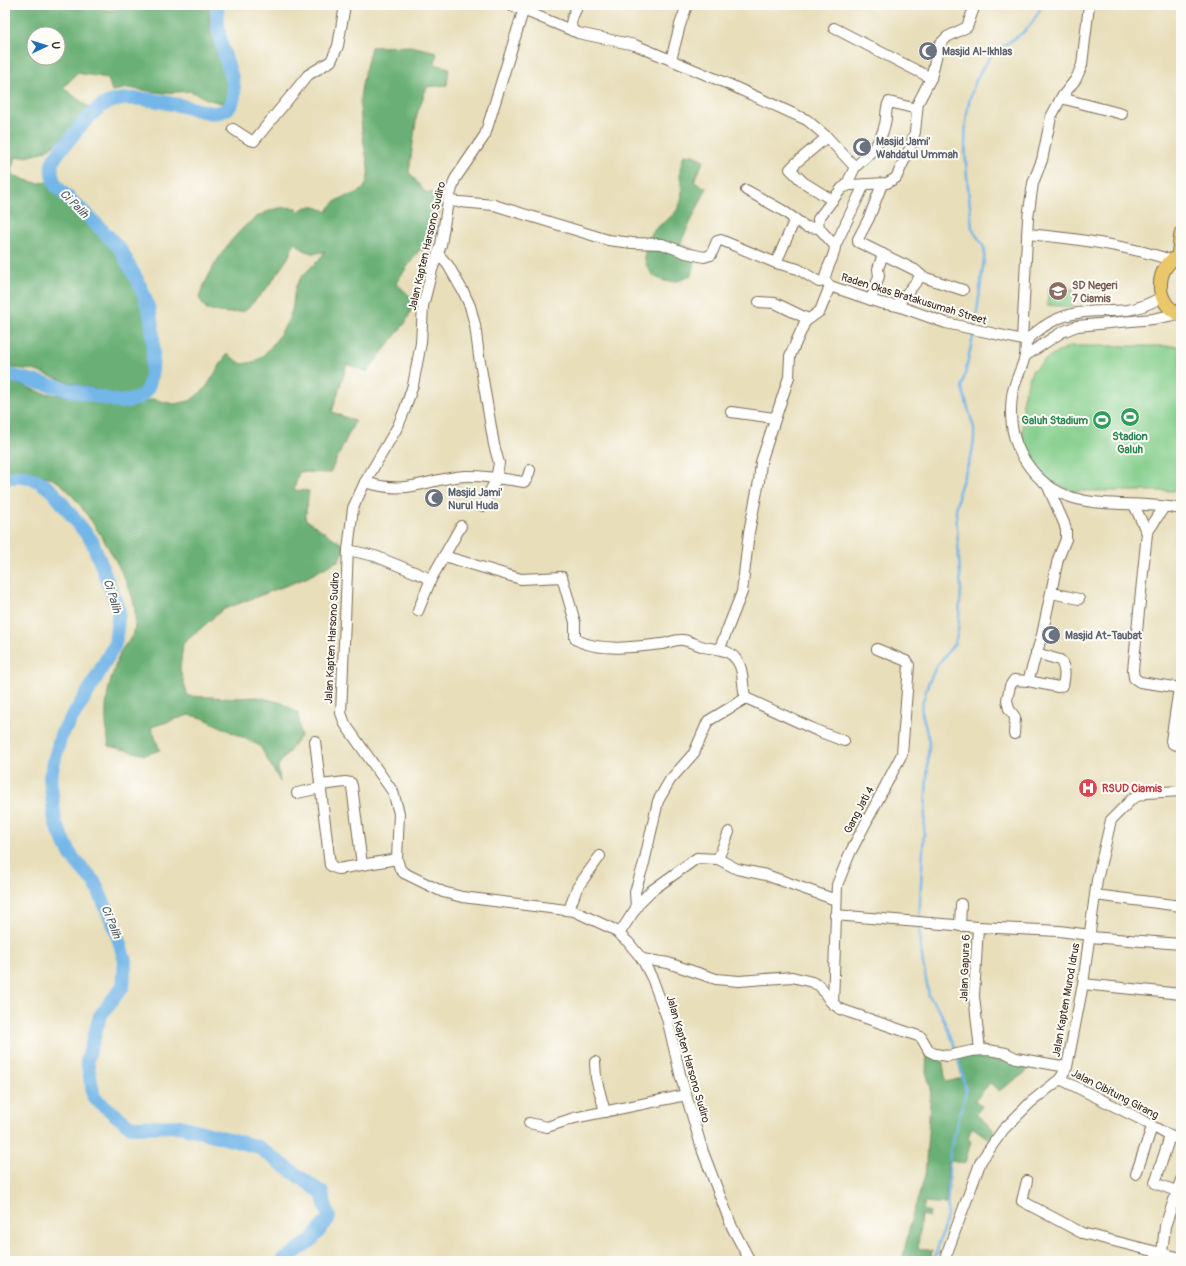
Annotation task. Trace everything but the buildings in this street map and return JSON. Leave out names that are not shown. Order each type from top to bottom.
[{"type":"main road","points":[[1180,314],[1166,304],[1160,289],[1161,277],[1166,266],[1177,257],[1181,233]]},
{"type":"street","points":[[234,129],[250,140],[254,141],[308,75],[331,61],[338,46],[345,5]]},
{"type":"street","points":[[511,5],[524,8],[573,31],[635,45],[728,84],[807,120],[827,137],[855,167]]},
{"type":"street","points":[[573,31],[570,26],[578,5]]},
{"type":"street","points":[[671,60],[680,24],[687,5]]},
{"type":"street","points":[[846,186],[882,184],[892,181],[898,175],[914,132],[920,98],[931,78],[940,45],[947,37],[967,27],[975,5]]},
{"type":"street","points":[[1090,5],[1082,65],[1076,79],[1061,98],[1051,117],[1042,160],[1033,183],[1027,234],[1025,356],[1013,389],[1010,409],[1011,429],[1018,451],[1032,471],[1048,487],[1065,496],[1087,502],[1181,509]]},
{"type":"street","name":"Jalan Kapten Harsono Sudiro","points":[[524,8],[505,75],[487,129],[455,179],[448,201],[438,254],[423,306],[421,343],[413,385],[406,409],[398,426],[365,482],[353,508],[348,550],[340,707],[345,724],[394,792],[399,813],[397,859],[400,869],[404,873],[444,892],[462,897],[569,910],[586,915],[619,934],[642,959],[652,978],[667,1018],[686,1096],[703,1152],[732,1227],[750,1261]]},
{"type":"street","points":[[834,28],[931,78]]},
{"type":"street","points":[[1061,98],[1122,114]]},
{"type":"street","points":[[835,246],[819,228],[818,219],[839,191],[846,186],[855,167],[873,150],[878,143],[885,127],[889,102],[917,109]]},
{"type":"street","points":[[827,137],[790,169],[803,182],[832,200]]},
{"type":"street","points":[[858,239],[869,218],[882,184]]},
{"type":"street","name":"Raden Okas Bratakusumah Street","points":[[864,185],[835,246],[834,255],[825,275],[827,284],[871,300],[898,306],[965,328],[1025,340]]},
{"type":"street","points":[[746,190],[806,227],[819,228]]},
{"type":"street","points":[[448,201],[494,205],[608,240],[632,243],[662,244],[686,253],[704,257],[710,254],[717,241],[721,240],[776,264],[798,269],[819,282],[827,284],[820,311],[816,316],[808,319],[790,356],[789,377],[774,418],[761,462],[759,481],[748,532],[742,592],[720,648]]},
{"type":"street","points":[[776,264],[795,219]]},
{"type":"street","points":[[842,231],[858,239],[858,242],[915,270],[921,276],[963,290]]},
{"type":"street","points":[[1027,234],[1072,239],[1156,255],[1177,257]]},
{"type":"street","points":[[438,254],[448,265],[464,293],[474,319],[494,445],[499,463],[496,479],[483,506]]},
{"type":"street","points":[[871,300],[879,276],[878,269],[883,254]]},
{"type":"street","points":[[898,306],[921,276]]},
{"type":"street","points":[[1025,340],[1044,326],[1073,314],[1089,311],[1129,310],[1147,305],[1162,297]]},
{"type":"street","points":[[759,302],[775,303],[808,319]]},
{"type":"street","points":[[1073,314],[1077,326]]},
{"type":"street","points":[[1025,356],[1056,335],[1077,326],[1153,319],[1180,314]]},
{"type":"street","points":[[731,412],[774,418]]},
{"type":"street","points":[[365,482],[393,489],[418,487],[465,476],[524,482],[528,479],[530,470]]},
{"type":"street","points":[[1028,681],[1052,593],[1058,560],[1066,539],[1066,530],[1048,487]]},
{"type":"street","points":[[1134,505],[1148,532]]},
{"type":"street","points":[[1164,507],[1148,532],[1134,678],[1140,682],[1180,688],[1171,741],[1173,744],[1181,746]]},
{"type":"street","points":[[418,611],[431,579],[461,526]]},
{"type":"street","points":[[348,550],[375,556],[431,579]]},
{"type":"street","points":[[444,556],[521,579],[562,577],[575,622],[575,638],[580,642],[606,647],[642,646],[684,640],[704,647],[720,648],[734,657],[739,664],[743,672],[744,692],[746,698],[818,731],[844,741]]},
{"type":"street","points":[[1052,593],[1079,599]]},
{"type":"street","name":"Gang Jati 4","points":[[833,1004],[835,915],[838,881],[850,853],[902,751],[909,665],[906,661],[877,649]]},
{"type":"street","points":[[1014,734],[1015,717],[1007,705],[1010,686],[1014,680],[1028,681],[1058,687],[1064,683],[1065,670],[1060,660],[1036,653]]},
{"type":"street","points":[[636,907],[635,892],[644,863],[658,801],[670,780],[694,753],[708,721],[746,698]]},
{"type":"street","points":[[316,741],[330,865],[335,869],[397,859]]},
{"type":"street","points":[[297,793],[348,782],[352,786],[362,865]]},
{"type":"street","name":"Jalan Kapten Murod Idrus","points":[[944,1261],[981,1161],[1003,1130],[1031,1102],[1060,1079],[1067,1067],[1083,984],[1095,895],[1111,820],[1133,798],[1146,793],[1181,791]]},
{"type":"street","points":[[718,859],[729,832]]},
{"type":"street","points":[[569,910],[578,888],[600,856]]},
{"type":"street","points":[[619,934],[636,907],[645,897],[697,858],[718,859],[737,869],[766,875],[836,900]]},
{"type":"street","points":[[1095,895],[1181,906]]},
{"type":"street","points":[[960,926],[961,904]]},
{"type":"street","points":[[835,915],[978,927]]},
{"type":"street","name":"Jalan Gapura 6","points":[[980,1050],[974,996],[978,927],[1059,931],[1090,936],[1181,944]]},
{"type":"street","points":[[642,959],[668,964],[710,979],[739,981],[784,977],[799,978],[820,986],[833,1004],[840,1009],[858,1017],[921,1037],[933,1054],[943,1056],[980,1050],[1004,1053],[1016,1058],[1067,1067]]},
{"type":"street","points":[[1083,984],[1181,994]]},
{"type":"street","points":[[594,1062],[596,1078],[605,1112]]},
{"type":"street","name":"Jalan Cibitung Girang","points":[[1060,1079],[1152,1127],[1181,1140]]},
{"type":"street","points":[[529,1123],[544,1128],[574,1118],[686,1096]]},
{"type":"street","points":[[1136,1174],[1152,1127]]},
{"type":"street","points":[[1170,1136],[1155,1183],[1176,1192]]},
{"type":"street","points":[[1162,1253],[1165,1229],[1181,1180]]},
{"type":"street","points":[[1027,1181],[1022,1201],[1066,1226],[1082,1233],[1181,1258]]},
{"type":"green space","points":[[5,5],[78,5],[109,10],[119,9],[125,5],[209,5],[212,37],[227,78],[229,93],[228,101],[222,103],[209,100],[190,91],[163,93],[128,88],[112,91],[108,78],[77,73],[63,88],[90,108],[58,142],[49,148],[28,156],[16,157],[11,173],[29,181],[38,183],[48,182],[61,199],[115,250],[140,293],[150,333],[147,376],[141,390],[132,395],[122,396],[68,382],[33,370],[5,367]]},
{"type":"green space","points":[[411,46],[437,52],[435,64],[449,68],[447,85],[427,87],[417,114],[409,172],[425,192],[443,194],[430,254],[420,249],[396,283],[415,301],[406,322],[367,372],[347,364],[332,412],[355,421],[330,473],[299,472],[294,490],[309,491],[305,519],[345,546],[339,560],[306,578],[222,610],[183,644],[180,670],[188,696],[231,698],[258,697],[282,703],[298,713],[301,736],[278,766],[280,782],[260,746],[203,718],[189,715],[151,727],[160,750],[145,755],[109,746],[106,721],[107,698],[116,663],[121,651],[134,631],[135,610],[132,597],[116,561],[92,522],[68,490],[58,482],[39,474],[5,472],[5,379],[43,393],[83,398],[111,406],[129,407],[153,399],[174,404],[190,401],[205,389],[227,354],[242,364],[254,362],[260,358],[277,339],[286,324],[292,310],[295,289],[299,281],[325,251],[316,253],[308,252],[295,242],[288,258],[267,288],[245,311],[227,313],[207,310],[199,298],[205,283],[223,251],[235,236],[263,213],[279,208],[296,208],[299,212],[302,209],[309,207],[317,207],[327,212],[336,201],[362,190],[367,182],[368,172],[361,126],[360,101],[363,80],[371,47]]},
{"type":"green space","points":[[684,155],[693,155],[704,160],[694,182],[707,188],[680,244],[697,251],[691,275],[679,281],[672,282],[659,279],[652,274],[645,260],[645,251],[648,238],[652,232],[673,215],[680,204],[682,192],[680,171]]},
{"type":"green space","points":[[1049,287],[1074,289],[1072,307],[1047,305]]},
{"type":"green space","name":"Galuh Stadium","points":[[1070,346],[1181,346],[1181,491],[1074,491],[1050,482],[1034,464],[1023,443],[1023,397],[1032,371],[1050,356]]},
{"type":"green space","points":[[927,1052],[942,1058],[946,1082],[962,1078],[957,1056],[980,1052],[1034,1063],[1022,1075],[999,1091],[990,1083],[975,1100],[982,1106],[976,1114],[995,1131],[989,1139],[972,1127],[968,1138],[971,1141],[965,1163],[948,1161],[946,1204],[925,1202],[923,1210],[930,1212],[929,1217],[921,1215],[918,1248],[932,1251],[930,1261],[902,1261],[911,1220],[925,1176],[931,1089],[926,1072]]},
{"type":"waterway","name":"Ci Palih","points":[[5,374],[120,402],[140,397],[147,389],[151,376],[153,341],[150,317],[138,281],[119,248],[56,186],[53,179],[52,167],[55,157],[90,115],[105,104],[116,100],[143,99],[158,101],[212,113],[225,110],[232,104],[234,95],[233,84],[220,39],[217,5]]},
{"type":"waterway","points":[[975,327],[985,252],[983,245],[972,228],[965,140],[966,118],[970,97],[977,77],[989,59],[1000,48],[1021,34],[1031,25],[1042,5]]},
{"type":"waterway","points":[[919,920],[929,742],[921,708],[928,684],[936,667],[955,643],[958,631],[961,590],[956,511],[959,491],[972,453],[974,439],[974,428],[962,388],[974,332]]},
{"type":"waterway","name":"Ci Palih","points":[[5,478],[23,476],[39,481],[53,492],[92,541],[119,611],[115,644],[91,687],[61,735],[50,777],[55,823],[72,857],[95,883],[115,928],[125,961],[123,986],[100,1016],[87,1061],[94,1098],[131,1127],[180,1126],[258,1147],[322,1193],[329,1218],[312,1240],[283,1261]]},
{"type":"waterway","points":[[919,925],[920,946],[929,996],[941,1013],[957,1052]]},
{"type":"waterway","points":[[934,1261],[947,1216],[950,1151],[966,1091],[958,1057]]},
{"type":"place","name":"Masjid Al-Ikhlas","points":[[928,51]]},
{"type":"place","name":"Masjid Jami' Wahdatul Ummah","points":[[862,147]]},
{"type":"place","name":"SD Negeri 7 Ciamis","points":[[1058,291]]},
{"type":"place","name":"Stadion Galuh","points":[[1130,417]]},
{"type":"place","name":"Galuh Stadium","points":[[1102,420]]},
{"type":"place","name":"Masjid Jami' Nurul Huda","points":[[434,498]]},
{"type":"place","name":"Masjid At-Taubat","points":[[1051,635]]},
{"type":"place","name":"RSUD Ciamis","points":[[1088,788]]}]
